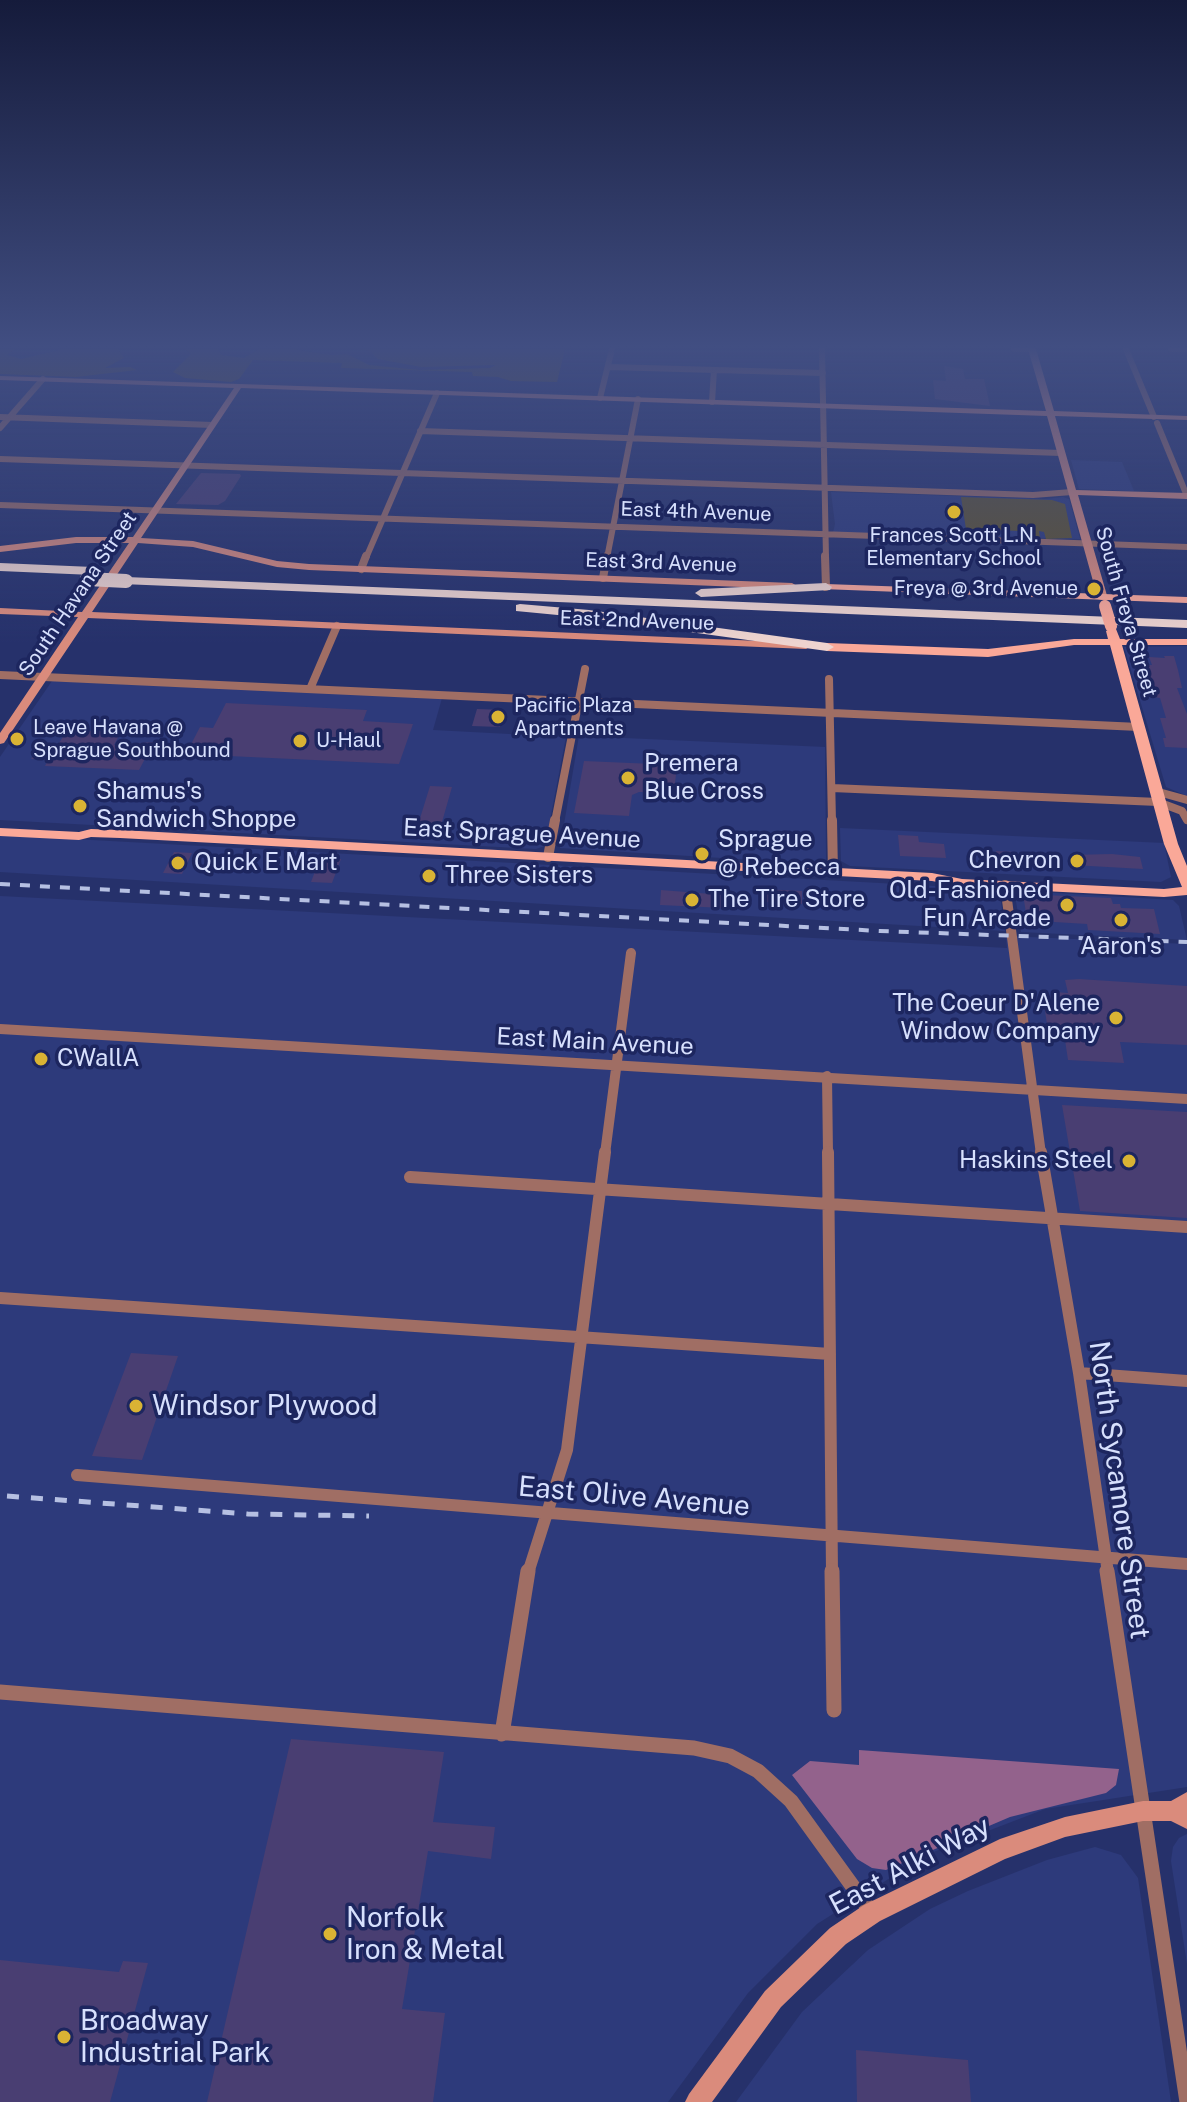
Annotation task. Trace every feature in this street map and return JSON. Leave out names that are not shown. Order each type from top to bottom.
[{"type":"highway","points":[[0,567],[129,577],[1187,617]]},
{"type":"highway","points":[[0,576],[90,575]]},
{"type":"highway","points":[[129,577],[589,614],[827,647]]},
{"type":"highway","points":[[170,582],[1187,624]]},
{"type":"highway","points":[[655,595],[826,587]]},
{"type":"main road","name":"East 3rd Avenue","points":[[826,587],[1104,602],[1187,600]]},
{"type":"main road","name":"South Freya Street","points":[[1104,602],[1184,888]]},
{"type":"main road","name":"East 2nd Avenue","points":[[827,647],[988,653],[1055,643],[1114,640],[1187,642]]},
{"type":"main road","name":"East Sprague Avenue","points":[[0,823],[83,827],[91,833]]},
{"type":"main road","name":"East Sprague Avenue","points":[[0,832],[79,836],[91,833],[950,878],[962,883],[1164,893],[1184,888]]},
{"type":"main road","name":"East Sprague Avenue","points":[[950,878],[962,874],[1184,888]]},
{"type":"street","name":"South Havana Street","points":[[0,741],[198,447]]},
{"type":"street","points":[[361,569],[413,447]]},
{"type":"street","points":[[603,578],[628,447]]},
{"type":"street","points":[[823,447],[826,587]]},
{"type":"street","points":[[885,447],[1061,453]]},
{"type":"street","name":"South Freya Street","points":[[1060,447],[1104,602]]},
{"type":"street","points":[[0,459],[1033,495],[1072,492],[1187,496],[1167,447]]},
{"type":"street","name":"East 4th Avenue","points":[[0,505],[1187,547]]},
{"type":"street","points":[[0,549],[76,540],[135,540]]},
{"type":"street","name":"East 3rd Avenue","points":[[135,540],[193,544],[277,564],[826,587]]},
{"type":"street","points":[[0,611],[84,615]]},
{"type":"street","name":"East 2nd Avenue","points":[[84,615],[827,647]]},
{"type":"street","points":[[310,689],[337,626]]},
{"type":"street","points":[[548,857],[585,669]]},
{"type":"street","points":[[0,675],[1139,727]]},
{"type":"street","points":[[829,679],[833,873]]},
{"type":"street","points":[[832,788],[1157,796],[1187,800]]},
{"type":"street","points":[[1157,796],[1182,811],[1187,820]]},
{"type":"street","name":"North Sycamore Street","points":[[1005,885],[1050,1218],[1079,1373],[1104,1557],[1187,2097]]},
{"type":"street","points":[[502,1734],[527,1575],[567,1450],[584,1337],[631,953]]},
{"type":"street","name":"East Main Avenue","points":[[0,1029],[1187,1099]]},
{"type":"street","points":[[827,1076],[834,1710]]},
{"type":"street","points":[[410,1177],[1187,1227]]},
{"type":"street","points":[[0,1298],[830,1354]]},
{"type":"street","points":[[1079,1373],[1187,1381]]},
{"type":"street","name":"East Olive Avenue","points":[[77,1475],[1187,1564]]},
{"type":"street","points":[[0,1692],[694,1748],[730,1756],[758,1771],[791,1801],[872,1913]]},
{"type":"street","name":"East Alki Way","points":[[697,2102],[773,1999],[838,1936],[872,1913],[1000,1850],[1065,1827],[1143,1811],[1183,1811]]},
{"type":"shaded area","points":[[1071,460],[1122,462],[1134,491],[1079,489]]},
{"type":"shaded area","name":"Frances Scott L.N. Elementary School","points":[[831,492],[1063,497],[1069,499],[1080,539],[833,533],[835,524]]},
{"type":"shaded area","points":[[961,497],[1052,500],[1065,504],[1072,538],[1046,539],[1044,532],[1039,531],[1040,539],[1022,539],[1020,531],[966,529]]},
{"type":"shaded area","points":[[1187,646],[1187,796],[1166,787],[1124,647]]},
{"type":"shaded area","points":[[52,681],[442,698],[433,730],[566,737],[545,846],[536,849],[0,820],[0,757]]},
{"type":"shaded area","points":[[579,736],[825,747],[826,860],[819,864],[560,848]]},
{"type":"shaded area","points":[[840,828],[1164,843],[1171,877],[1161,882],[850,866],[841,861]]},
{"type":"shaded area","points":[[0,835],[989,889],[1000,895],[1005,931],[0,872]]},
{"type":"shaded area","points":[[1023,891],[1173,900],[1179,906],[1187,940],[1021,932],[1015,895]]},
{"type":"shaded area","points":[[0,896],[1007,948],[1006,936],[1187,944],[1187,1787],[1045,1809],[928,1854],[817,1924],[748,1993],[668,2102],[0,2102]]},
{"type":"shaded area","points":[[859,1750],[1119,1769],[1116,1785],[1106,1793],[1010,1817],[886,1870],[872,1868],[857,1859],[792,1775],[810,1761],[859,1765]]},
{"type":"shaded area","points":[[1187,1834],[1187,1964],[1171,1861],[1173,1847],[1179,1838]]},
{"type":"shaded area","points":[[1095,1847],[1121,1855],[1138,1878],[1171,2102],[736,2102],[802,2012],[868,1950],[930,1909],[968,1891],[1047,1860]]},
{"type":"building","points":[[201,473],[241,476],[225,501],[218,505],[176,504]]},
{"type":"building","points":[[1174,656],[1178,670],[1182,688],[1177,688],[1187,714],[1187,748],[1165,747],[1163,738],[1166,738],[1160,718],[1166,718],[1160,698],[1154,697],[1147,665],[1152,665],[1149,657]]},
{"type":"building","name":"U-Haul","points":[[226,703],[367,710],[363,721],[413,724],[399,764],[186,754],[200,727],[213,728]]},
{"type":"building","name":"Pacific Plaza Apartments","points":[[477,709],[504,710],[500,727],[472,726]]},
{"type":"building","points":[[67,730],[121,732],[114,745],[154,742],[139,770],[45,766],[48,760],[31,759],[38,748],[56,748]]},
{"type":"building","name":"Premera Blue Cross","points":[[584,761],[677,765],[674,793],[639,792],[632,795],[629,816],[574,813]]},
{"type":"building","name":"U-Haul","points":[[430,786],[452,787],[440,829],[417,828]]},
{"type":"building","points":[[898,835],[918,836],[919,842],[944,844],[946,858],[900,856]]},
{"type":"building","points":[[996,851],[1016,852],[1018,868],[999,867]]},
{"type":"building","name":"Quick E Mart","points":[[174,852],[192,853],[182,874],[163,873]]},
{"type":"building","name":"Chevron","points":[[1070,855],[1140,857],[1143,869],[1072,865]]},
{"type":"building","points":[[320,858],[341,859],[332,883],[311,882]]},
{"type":"building","points":[[763,889],[802,891],[802,904],[763,902]]},
{"type":"building","name":"The Tire Store","points":[[661,890],[724,895],[724,908],[660,905]]},
{"type":"building","points":[[1023,894],[1111,898],[1113,904],[1120,904],[1121,908],[1154,909],[1160,934],[1088,930],[1087,924],[1054,922],[1053,915],[1026,913]]},
{"type":"building","name":"The Coeur D'Alene Window Company","points":[[1065,980],[1187,986],[1187,1045],[1120,1042],[1124,1063],[1068,1060],[1065,1040],[1049,1038],[1043,997],[1056,998],[1055,992],[1068,993]]},
{"type":"building","name":"Haskins Steel","points":[[1062,1105],[1187,1112],[1187,1218],[1080,1211]]},
{"type":"building","name":"Windsor Plywood","points":[[131,1353],[178,1356],[142,1460],[92,1456]]},
{"type":"building","name":"Norfolk Iron & Metal","points":[[291,1739],[444,1752],[433,1822],[495,1827],[491,1859],[428,1851],[402,2009],[445,2013],[433,2102],[207,2102]]},
{"type":"building","name":"Broadway Industrial Park","points":[[0,1960],[119,1972],[123,1961],[148,1963],[110,2102],[0,2102]]},
{"type":"building","points":[[856,2050],[968,2060],[971,2102],[857,2102]]},
{"type":"railway","points":[[0,884],[880,931],[1187,942]]},
{"type":"railway","points":[[7,1496],[248,1514],[369,1516]]},
{"type":"place","name":"Frances Scott L.N. Elementary School","points":[[954,512]]},
{"type":"place","name":"Freya @ 3rd Avenue","points":[[1094,589]]},
{"type":"place","name":"Pacific Plaza Apartments","points":[[498,717]]},
{"type":"place","name":"Leave Havana @ Sprague Southbound","points":[[17,739]]},
{"type":"place","name":"U-Haul","points":[[300,741]]},
{"type":"place","name":"Premera Blue Cross","points":[[628,778]]},
{"type":"place","name":"Shamus's Sandwich Shoppe","points":[[80,806]]},
{"type":"place","name":"Sprague @ Rebecca","points":[[702,854]]},
{"type":"place","name":"Chevron","points":[[1077,861]]},
{"type":"place","name":"Quick E Mart","points":[[178,863]]},
{"type":"place","name":"Three Sisters","points":[[429,876]]},
{"type":"place","name":"The Tire Store","points":[[692,900]]},
{"type":"place","name":"Old-Fashioned Fun Arcade","points":[[1067,905]]},
{"type":"place","name":"Aaron's","points":[[1121,920]]},
{"type":"place","name":"The Coeur D'Alene Window Company","points":[[1116,1018]]},
{"type":"place","name":"CWallA","points":[[41,1059]]},
{"type":"place","name":"Haskins Steel","points":[[1129,1161]]},
{"type":"place","name":"Windsor Plywood","points":[[136,1406]]},
{"type":"place","name":"Norfolk Iron & Metal","points":[[330,1934]]},
{"type":"place","name":"Broadway Industrial Park","points":[[64,2037]]}]
